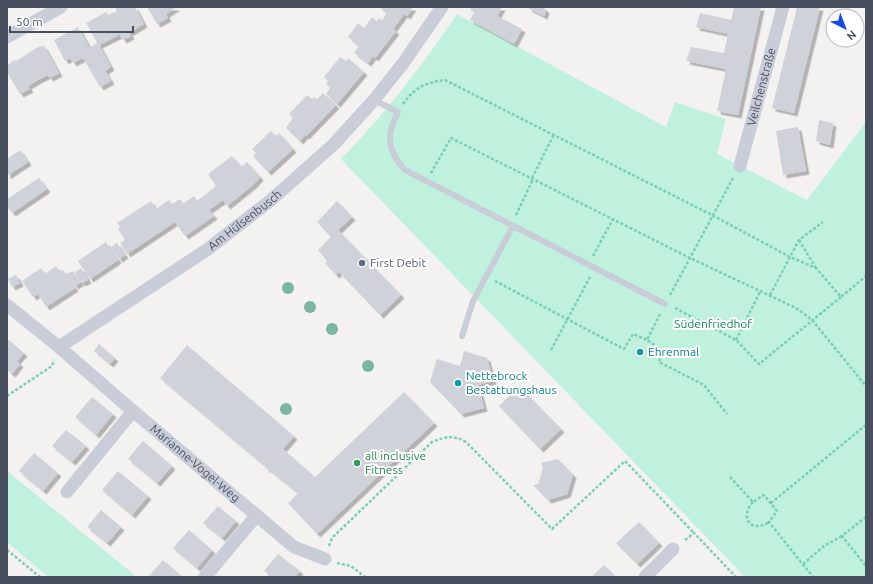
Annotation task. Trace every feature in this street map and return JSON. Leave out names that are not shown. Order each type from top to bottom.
[{"type":"street","points":[[7,37],[61,7]]},
{"type":"street","name":"Am Hülsenbusch","points":[[59,347],[208,249],[271,200],[333,145],[374,100],[404,62],[442,7]]},
{"type":"street","name":"Veilchenstraße","points":[[740,166],[783,7]]},
{"type":"street","points":[[7,305],[59,347]]},
{"type":"street","name":"Marianne-Vogel-Weg","points":[[59,347],[294,547],[325,559]]},
{"type":"street","points":[[67,492],[133,411]]},
{"type":"street","points":[[205,577],[257,515]]},
{"type":"street","points":[[645,577],[673,549]]},
{"type":"lane","points":[[374,100],[398,112],[391,125],[390,139],[392,149],[398,162],[405,170],[666,304]]},
{"type":"lane","points":[[462,336],[473,301],[512,226]]},
{"type":"path","points":[[398,112],[412,93],[420,86],[428,82],[445,80],[712,215],[790,257],[816,268]]},
{"type":"path","points":[[512,226],[532,179],[554,134]]},
{"type":"path","points":[[426,182],[451,138],[690,258],[796,308],[812,320],[866,386]]},
{"type":"path","points":[[647,340],[712,215],[740,166]]},
{"type":"path","points":[[551,350],[568,319],[613,219]]},
{"type":"path","points":[[770,295],[799,240],[823,222]]},
{"type":"path","points":[[799,240],[816,268],[841,297]]},
{"type":"path","points":[[486,276],[624,349],[633,334],[647,340],[659,348],[662,353],[658,362],[704,385],[727,414]]},
{"type":"path","points":[[666,304],[736,340],[759,364],[866,276]]},
{"type":"path","points":[[736,340],[760,292]]},
{"type":"path","points":[[7,396],[52,366],[59,347]]},
{"type":"path","points":[[771,502],[866,425]]},
{"type":"path","points":[[365,577],[351,566],[325,559],[332,538],[432,442],[442,438],[455,436],[466,442],[552,529],[625,461],[736,577]]},
{"type":"path","points":[[730,477],[753,502]]},
{"type":"path","points":[[764,495],[777,511],[769,522],[760,526],[753,526],[746,516],[746,510],[753,502],[764,495]]},
{"type":"path","points":[[803,564],[824,546],[842,536],[866,517]]},
{"type":"path","points":[[769,522],[813,577]]},
{"type":"path","points":[[673,549],[694,532]]},
{"type":"path","points":[[842,536],[866,566]]},
{"type":"path","points":[[7,550],[40,577]]},
{"type":"green space","name":"Südenfriedhof","points":[[457,14],[666,127],[675,102],[726,119],[717,154],[807,200],[866,122],[866,577],[757,577],[755,575],[752,577],[745,577],[341,159],[373,125],[402,89]]},
{"type":"green space","points":[[7,471],[137,577],[48,577],[7,542]]},
{"type":"building","points":[[115,7],[135,7],[144,24],[129,33],[131,36],[123,40],[117,30],[119,35],[99,45],[111,67],[105,71],[111,81],[100,87],[83,58],[73,63],[70,58],[65,61],[54,40],[78,27],[89,47],[91,47],[97,43],[86,23],[106,12],[108,15],[117,11]]},
{"type":"building","points":[[147,7],[177,7],[166,14],[168,18],[157,24]]},
{"type":"building","points":[[379,7],[413,7],[407,16],[404,14],[393,29],[396,31],[375,58],[373,56],[368,63],[354,53],[359,46],[348,37],[358,23],[364,28],[372,17],[377,21],[379,18],[382,20],[387,13]]},
{"type":"building","points":[[472,7],[502,7],[497,16],[522,29],[514,44],[470,20],[474,12],[470,10]]},
{"type":"building","points":[[543,7],[546,10],[544,16],[528,8]]},
{"type":"building","points":[[734,7],[761,7],[738,115],[717,111],[726,69],[686,61],[691,47],[724,53],[728,34],[696,27],[700,13],[731,20]]},
{"type":"building","points":[[797,7],[820,7],[794,113],[772,108]]},
{"type":"building","points":[[44,46],[59,73],[50,78],[48,75],[38,80],[28,86],[30,89],[20,94],[8,74],[7,66],[14,60],[16,61],[38,47]]},
{"type":"building","points":[[340,57],[346,61],[348,58],[364,72],[337,104],[326,94],[330,88],[326,84],[328,81],[324,77]]},
{"type":"building","points":[[323,93],[336,105],[300,141],[286,128],[293,118],[289,114],[307,95],[312,99],[314,97],[317,99]]},
{"type":"building","points":[[819,120],[833,123],[830,145],[816,141]]},
{"type":"building","points":[[798,127],[806,171],[783,175],[776,131]]},
{"type":"building","points":[[271,131],[276,136],[279,133],[293,149],[268,172],[253,156],[256,153],[252,149]]},
{"type":"building","points":[[20,150],[28,162],[7,176],[7,159]]},
{"type":"building","points":[[232,156],[241,167],[247,162],[260,177],[254,184],[227,206],[223,200],[209,210],[214,216],[185,236],[175,222],[127,254],[120,243],[125,240],[118,229],[120,227],[117,223],[151,201],[156,209],[169,200],[172,204],[180,199],[183,204],[194,196],[197,201],[216,186],[208,174]]},
{"type":"building","points":[[39,178],[47,189],[12,213],[7,206],[7,199]]},
{"type":"building","points":[[337,201],[352,217],[338,230],[401,295],[380,315],[339,272],[336,275],[325,263],[327,261],[318,250],[331,237],[317,222]]},
{"type":"building","points":[[106,242],[118,260],[90,279],[78,261]]},
{"type":"building","points":[[117,243],[125,255],[119,259],[111,247]]},
{"type":"building","points":[[56,266],[60,272],[63,270],[75,288],[46,307],[38,294],[33,297],[22,281],[41,268],[45,274]]},
{"type":"building","points":[[81,268],[88,280],[82,283],[75,272]]},
{"type":"building","points":[[73,271],[81,282],[75,286],[67,274]]},
{"type":"building","points":[[16,275],[20,283],[12,287],[8,279]]},
{"type":"building","points":[[9,340],[24,353],[17,361],[20,364],[12,374],[7,370],[7,342]]},
{"type":"building","points":[[99,344],[115,358],[110,364],[94,351]]},
{"type":"building","points":[[187,345],[294,436],[283,449],[315,477],[404,392],[434,423],[317,534],[288,503],[298,493],[267,468],[265,470],[266,467],[160,378]]},
{"type":"building","name":"Nettebrock Bestattungshaus","points":[[464,351],[487,358],[493,381],[478,385],[484,408],[461,414],[430,382],[437,359],[460,366]]},
{"type":"building","points":[[519,386],[561,429],[540,449],[499,406]]},
{"type":"building","points":[[92,397],[113,414],[96,435],[75,417]]},
{"type":"building","points":[[66,430],[86,446],[72,462],[52,446]]},
{"type":"building","points":[[143,441],[172,466],[157,483],[128,459]]},
{"type":"building","points":[[34,453],[58,473],[43,491],[19,471]]},
{"type":"building","points":[[558,459],[573,475],[567,494],[548,500],[533,485],[538,484],[543,468],[541,463]]},
{"type":"building","points":[[118,471],[148,496],[132,515],[102,490]]},
{"type":"building","points":[[218,506],[236,521],[222,538],[203,523]]},
{"type":"building","points":[[101,510],[121,527],[107,543],[87,527]]},
{"type":"building","points":[[639,522],[659,543],[637,564],[616,543]]},
{"type":"building","points":[[189,530],[212,550],[197,568],[173,548]]},
{"type":"building","points":[[278,554],[300,571],[295,577],[271,577],[264,571]]},
{"type":"building","points":[[163,560],[183,577],[148,577]]},
{"type":"building","points":[[604,565],[616,577],[591,577]]},
{"type":"place","name":"First Debit","points":[[362,263]]},
{"type":"place","name":"Ehrenmal","points":[[640,352]]},
{"type":"place","name":"Nettebrock Bestattungshaus","points":[[458,383]]},
{"type":"place","name":"all inclusive Fitness","points":[[357,463]]}]
